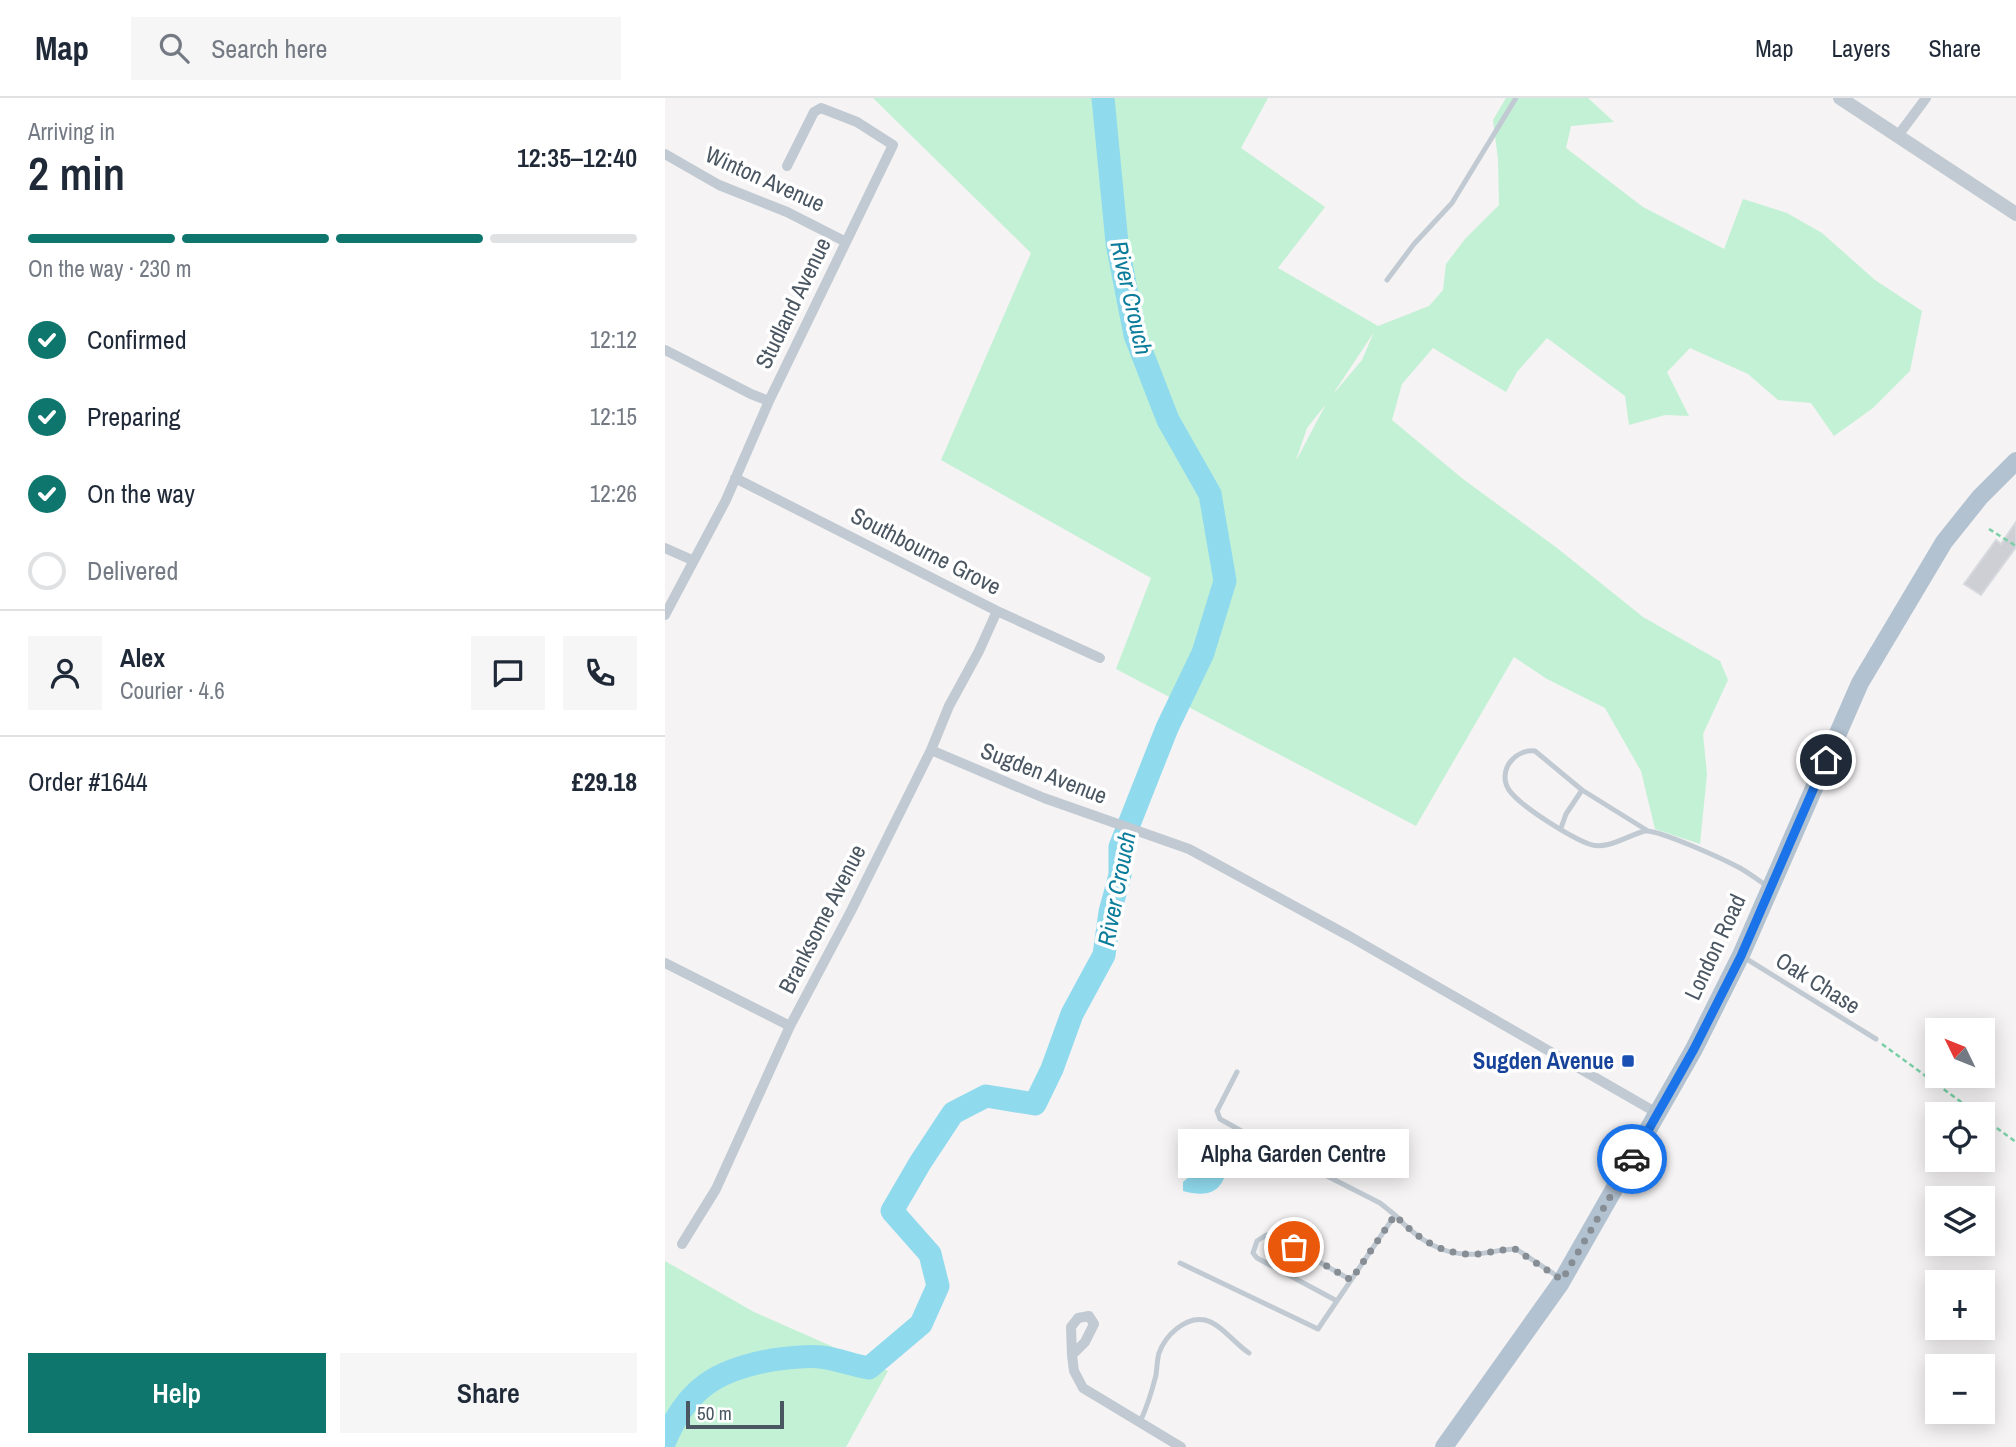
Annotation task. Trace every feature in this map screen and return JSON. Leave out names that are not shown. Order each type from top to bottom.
[{"type":"main road","name":"London Road","points":[[1444,1447],[1562,1280],[1694,1049],[1741,956],[1769,887],[1867,672],[1944,542],[1980,497],[2016,461]]},
{"type":"street","points":[[1840,98],[2016,214]]},
{"type":"street","points":[[1897,137],[1926,98]]},
{"type":"street","name":"Studland Avenue","points":[[665,615],[735,478],[769,401],[893,145],[857,122],[821,108],[814,112],[787,166]]},
{"type":"street","name":"Winton Avenue","points":[[665,154],[719,185],[787,212],[846,242]]},
{"type":"street","points":[[665,350],[769,401]]},
{"type":"street","name":"Southbourne Grove","points":[[735,478],[997,611],[1100,658]]},
{"type":"street","points":[[665,548],[692,560]]},
{"type":"street","name":"Branksome Avenue","points":[[682,1244],[716,1189],[790,1026],[851,911],[997,611]]},
{"type":"street","name":"Sugden Avenue","points":[[931,750],[1044,798],[1189,849],[1349,936],[1657,1113]]},
{"type":"street","points":[[665,963],[790,1026]]},
{"type":"street","points":[[1072,1355],[1074,1371],[1083,1388],[1181,1447]]},
{"type":"lane","points":[[1387,280],[1414,243],[1452,203],[1516,98]]},
{"type":"lane","points":[[1648,831],[1617,842],[1594,846],[1534,812],[1510,792],[1505,772],[1510,762],[1520,753],[1535,751],[1583,790],[1648,831],[1742,869],[1769,887]]},
{"type":"lane","points":[[1561,828],[1566,814],[1583,790]]},
{"type":"lane","name":"Oak Chase","points":[[1741,956],[1876,1040]]},
{"type":"lane","points":[[1237,1072],[1217,1111],[1220,1119],[1380,1203],[1419,1238],[1446,1252],[1480,1254],[1515,1249],[1562,1280]]},
{"type":"lane","points":[[1256,1175],[1272,1148]]},
{"type":"lane","points":[[1180,1263],[1318,1329],[1395,1215]]},
{"type":"lane","points":[[1337,1301],[1257,1258],[1253,1253],[1257,1241],[1266,1235],[1273,1236],[1351,1280]]},
{"type":"lane","points":[[1140,1422],[1150,1397],[1158,1355],[1172,1332],[1182,1324],[1193,1320],[1206,1320],[1249,1353]]},
{"type":"path","points":[[1989,529],[2016,546]]},
{"type":"path","points":[[1876,1040],[1961,1102]]},
{"type":"path","points":[[1995,1127],[2016,1142]]},
{"type":"green space","points":[[873,98],[1268,98],[1241,148],[1325,207],[1278,268],[1378,326],[1429,306],[1443,290],[1446,264],[1465,239],[1499,205],[1498,159],[1493,120],[1506,98],[1588,98],[1614,122],[1571,126],[1566,148],[1643,207],[1724,249],[1743,199],[1787,213],[1822,233],[1875,280],[1922,311],[1910,371],[1873,408],[1834,436],[1811,403],[1778,400],[1748,374],[1690,348],[1667,372],[1689,416],[1665,415],[1629,425],[1625,396],[1547,338],[1517,372],[1506,392],[1433,348],[1402,384],[1392,420],[1463,479],[1557,548],[1643,617],[1720,661],[1728,680],[1703,734],[1707,774],[1700,844],[1655,829],[1641,771],[1605,708],[1547,679],[1514,657],[1416,826],[1116,669],[1151,578],[941,460],[1031,253]],"holes":[[[1374,332],[1362,360],[1335,392],[1335,391]],[[1326,404],[1297,459],[1296,460],[1307,428]]]},
{"type":"green space","points":[[665,1261],[754,1312],[888,1371],[846,1447],[665,1447]]},
{"type":"water","points":[[1204,1149],[1214,1149],[1228,1164],[1223,1181],[1214,1191],[1208,1193],[1183,1191],[1183,1182],[1191,1175],[1196,1154]]},
{"type":"building","points":[[2016,522],[2016,547],[1981,595],[1964,584],[1996,540],[2001,544]]},
{"type":"waterway","name":"River Crouch","points":[[665,1441],[683,1407],[694,1395],[706,1384],[735,1369],[772,1360],[815,1356],[869,1368],[921,1324],[938,1286],[930,1254],[892,1211],[953,1113],[986,1096],[1035,1104],[1052,1069],[1072,1014],[1104,955],[1110,912],[1120,875],[1120,847],[1167,728],[1203,653],[1225,581],[1210,494],[1168,420],[1135,335],[1117,243],[1103,98]]},
{"type":"way so far","points":[[1294,1247],[1351,1280],[1395,1215],[1419,1238],[1446,1252],[1480,1254],[1515,1249],[1562,1280],[1632,1159]]},
{"type":"place","name":"Sugden Avenue","points":[[1628,1061]]},
{"type":"place","name":"Alpha Garden Centre","points":[[1294,1247]]},
{"type":"route","points":[[1632,1159],[1694,1049],[1741,956],[1826,760]]}]
